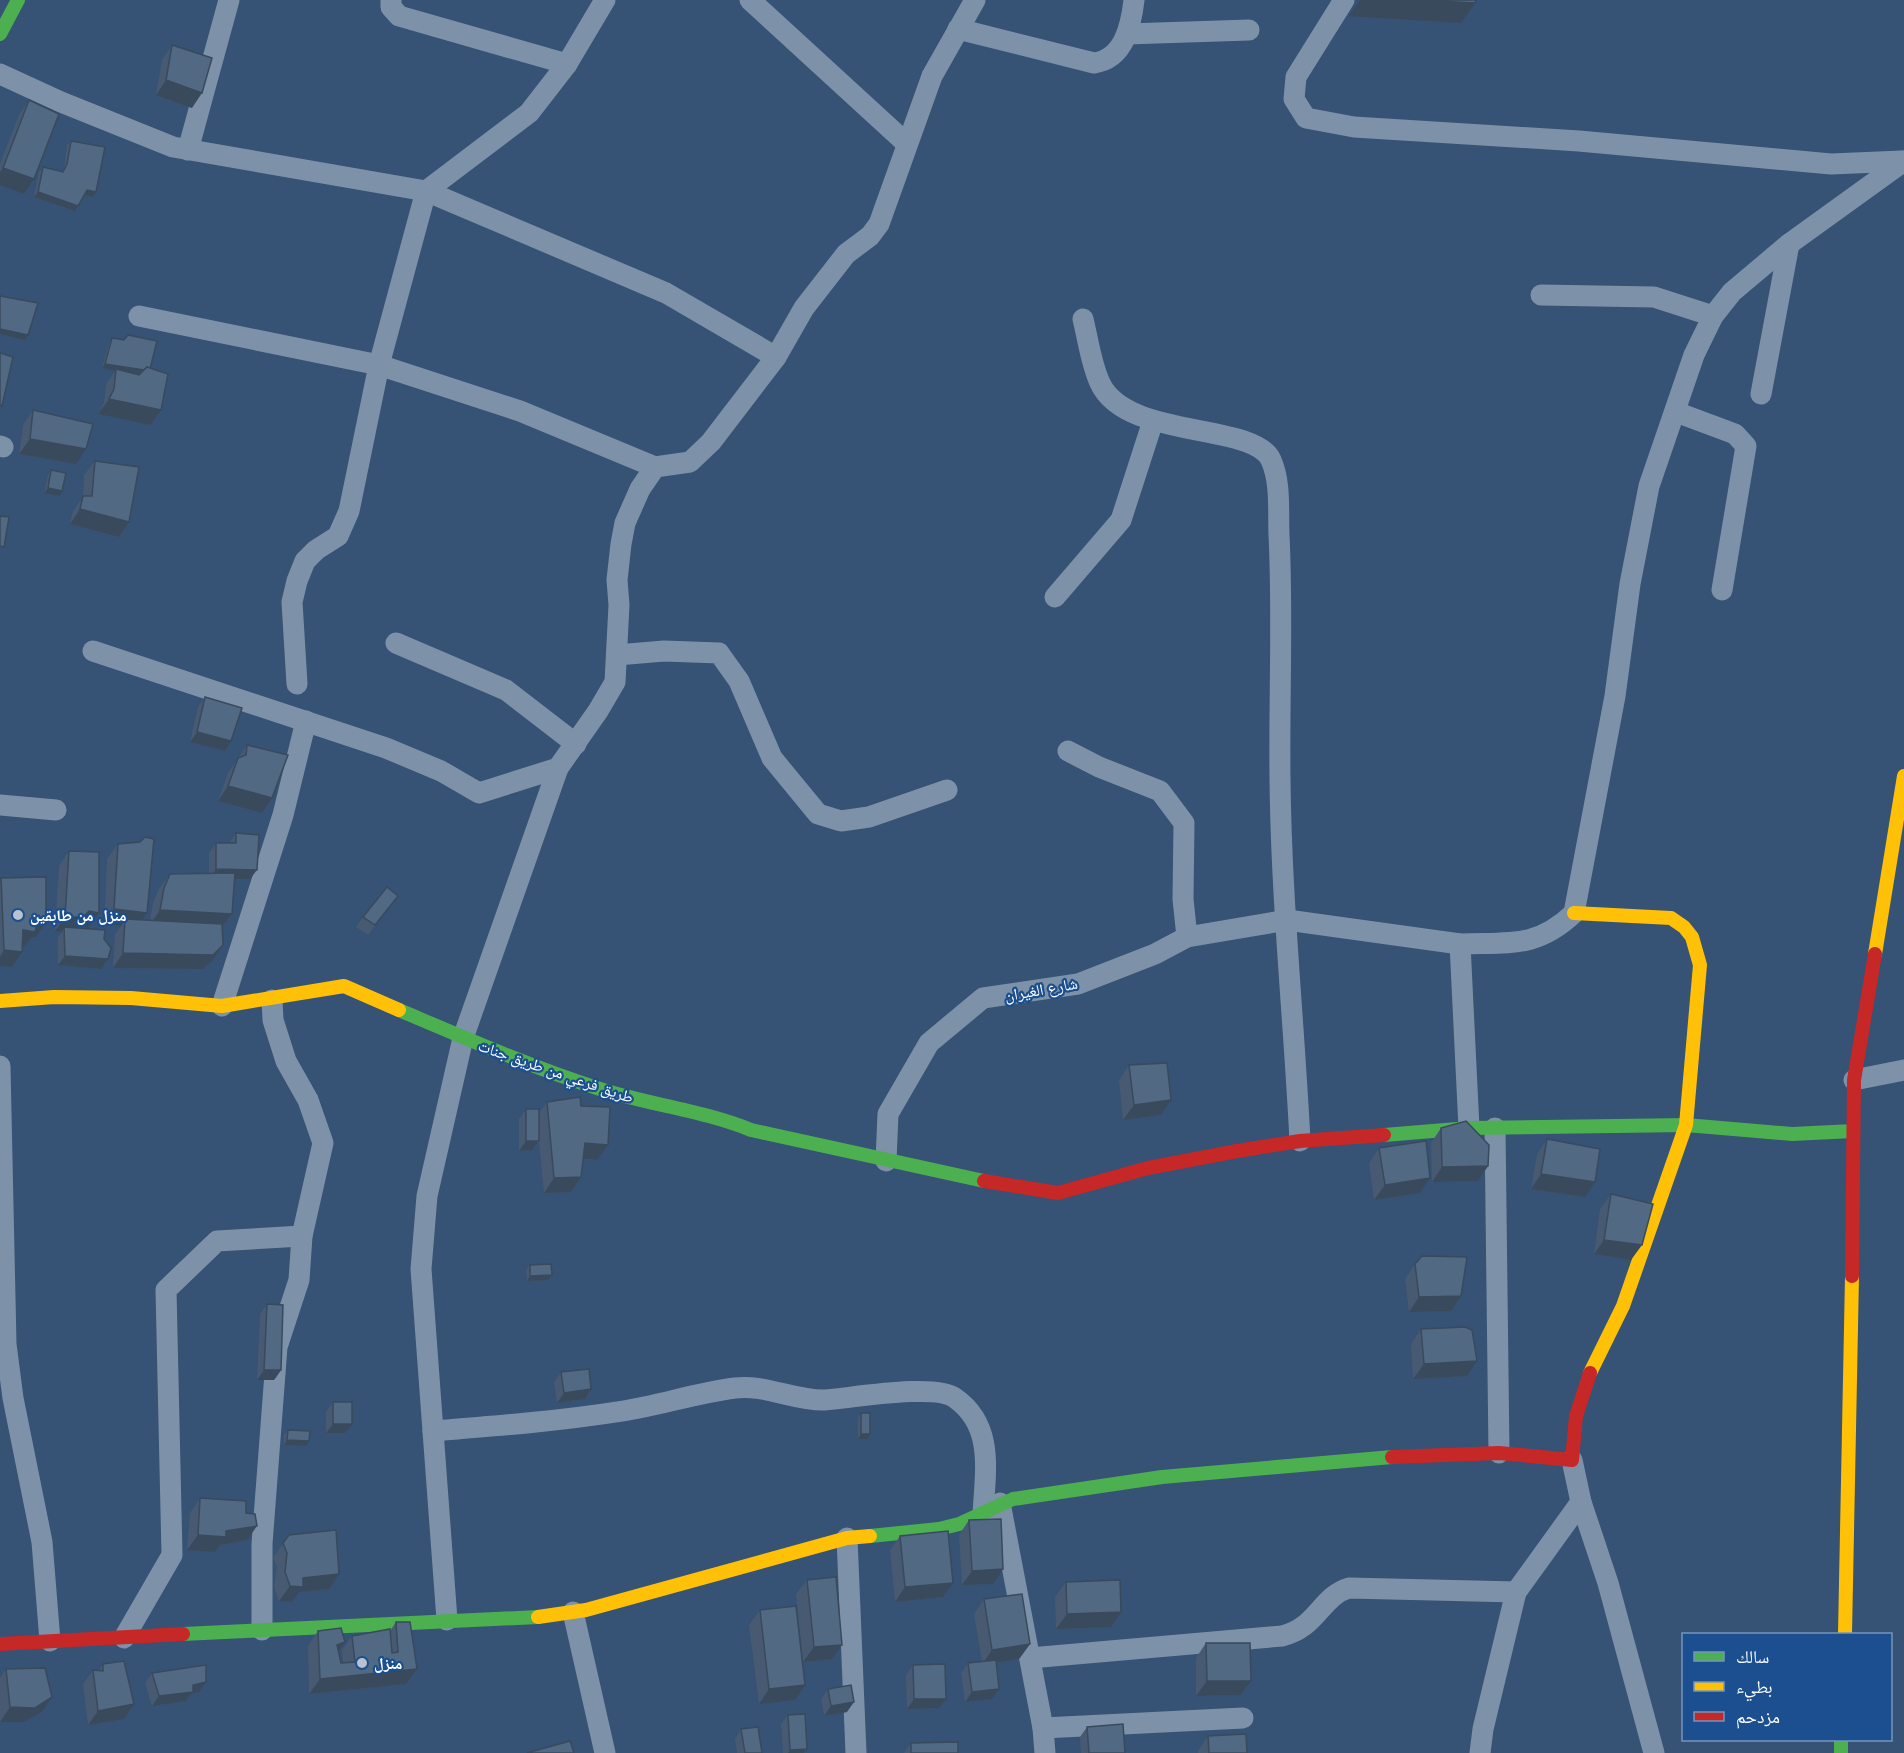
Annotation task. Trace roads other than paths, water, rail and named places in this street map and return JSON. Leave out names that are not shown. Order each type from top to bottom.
[{"type":"street","points":[[0,34],[18,0]]},
{"type":"street","points":[[188,150],[228,0]]},
{"type":"street","points":[[391,0],[391,7],[399,16],[567,64]]},
{"type":"street","points":[[297,684],[292,602],[297,581],[305,561],[316,550],[338,536],[345,524],[379,365],[426,191],[529,113],[567,64],[605,0]]},
{"type":"street","points":[[750,0],[906,143]]},
{"type":"street","points":[[139,316],[379,365],[520,411],[655,467],[690,462],[711,442],[776,357],[804,308],[846,255],[870,236],[879,224],[906,143],[932,76],[975,0]]},
{"type":"street","points":[[958,29],[1094,63],[1104,62],[1112,56],[1126,34],[1134,0]]},
{"type":"street","points":[[1344,0],[1296,77],[1294,99],[1306,118],[1354,127],[1579,141],[1831,164],[1903,161]]},
{"type":"street","points":[[1126,34],[1249,30]]},
{"type":"street","points":[[0,74],[61,102],[173,147],[426,191],[666,293],[776,357]]},
{"type":"street","points":[[1654,1753],[1608,1583],[1581,1502],[1572,1460],[1576,1416],[1585,1384],[1623,1306],[1686,1125],[1700,965],[1695,939],[1685,925],[1671,918],[1574,913],[1615,696],[1630,584],[1647,497],[1694,355],[1713,316],[1732,292],[1789,244],[1903,161]]},
{"type":"street","points":[[1761,394],[1789,244]]},
{"type":"street","points":[[1541,296],[1654,297],[1713,316]]},
{"type":"street","points":[[1083,318],[1100,384],[1119,408],[1153,421],[1187,426],[1254,445],[1270,457],[1276,478],[1282,596],[1280,778],[1300,1141]]},
{"type":"street","points":[[1676,412],[1735,434],[1746,446],[1722,590]]},
{"type":"street","points":[[1055,597],[1121,520],[1153,421]]},
{"type":"street","points":[[447,1620],[420,1269],[427,1196],[463,1038],[558,768],[615,682],[619,605],[617,580],[625,523],[640,489],[655,467]]},
{"type":"street","points":[[396,643],[506,690],[576,744]]},
{"type":"street","points":[[93,651],[386,748],[441,771],[479,793],[558,768]]},
{"type":"street","points":[[616,655],[664,651],[719,653],[739,681],[772,758],[818,814],[842,821],[869,817],[947,790]]},
{"type":"street","points":[[222,1006],[283,815],[306,721]]},
{"type":"street","points":[[1068,751],[1099,767],[1160,791],[1184,823],[1183,899],[1187,938]]},
{"type":"street","points":[[1845,1633],[1850,1461],[1854,1080],[1895,873],[1904,776]]},
{"type":"street","points":[[0,805],[56,810]]},
{"type":"street","name":"شارع الغيران","points":[[886,1161],[888,1114],[929,1043],[983,998],[1078,984],[1155,954],[1187,938],[1287,920],[1460,944],[1529,941],[1556,930],[1574,913]]},
{"type":"street","points":[[1460,944],[1469,1128]]},
{"type":"street","name":"طريق فرعي من طريق جنات","points":[[0,1001],[54,997],[131,998],[222,1006],[344,986],[463,1038],[602,1090],[718,1117],[751,1130],[814,1142],[886,1161],[953,1176],[1058,1193],[1148,1168],[1300,1141],[1469,1128],[1686,1125],[1792,1134],[1853,1131]]},
{"type":"street","points":[[262,1630],[262,1544],[277,1347],[299,1280],[302,1236],[323,1143],[308,1100],[286,1060],[273,1020],[272,999]]},
{"type":"street","points":[[0,1066],[6,1344],[13,1398],[42,1542],[50,1641]]},
{"type":"street","points":[[1854,1080],[1904,1070]]},
{"type":"street","points":[[1495,1128],[1499,1453]]},
{"type":"street","points":[[124,1638],[172,1555],[166,1290],[217,1241],[302,1236]]},
{"type":"street","points":[[432,1431],[563,1420],[737,1388],[789,1393],[821,1400],[932,1391],[953,1396],[967,1407],[982,1430],[991,1509],[1030,1658],[1043,1728],[1045,1753]]},
{"type":"street","points":[[0,1644],[447,1620],[516,1620],[573,1611],[764,1563],[848,1538],[939,1529],[991,1509],[1162,1477],[1407,1456],[1499,1453],[1572,1460]]},
{"type":"street","points":[[1480,1753],[1483,1728],[1516,1592],[1581,1502]]},
{"type":"street","points":[[848,1538],[856,1753]]},
{"type":"street","points":[[1030,1658],[1282,1636],[1298,1632],[1334,1595],[1349,1588],[1516,1592]]},
{"type":"street","points":[[573,1611],[605,1753]]},
{"type":"street","points":[[1043,1728],[1243,1718]]},
{"type":"place","name":"منزل من طابقين","points":[[18,915]]},
{"type":"place","name":"منزل","points":[[362,1663]]}]
